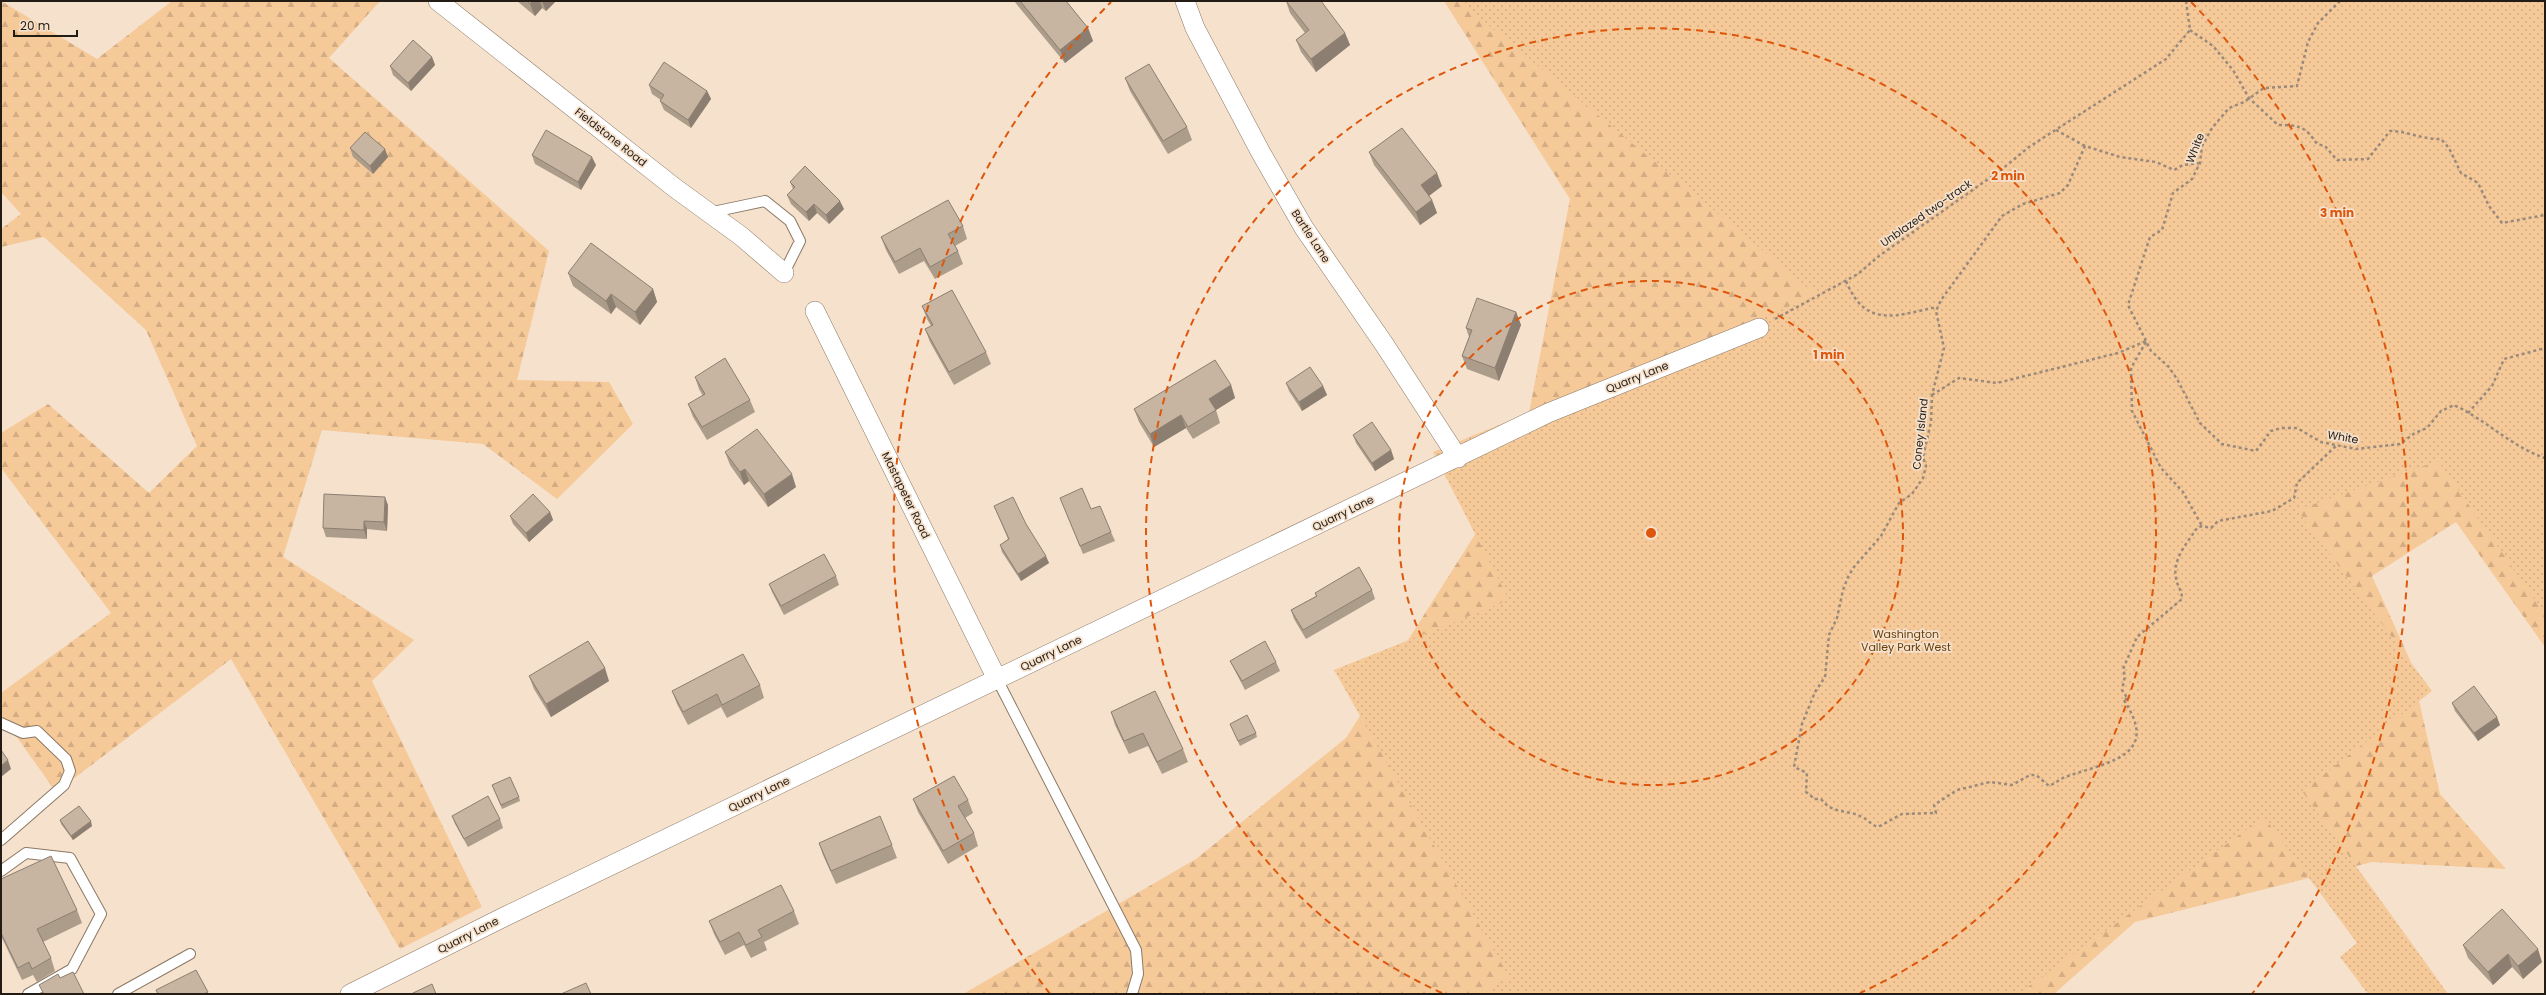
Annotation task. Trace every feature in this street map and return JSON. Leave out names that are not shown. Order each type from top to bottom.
[{"type":"street","name":"Fieldstone Road","points":[[438,1],[708,213],[741,236],[784,273]]},
{"type":"street","name":"Bartle Lane","points":[[1185,1],[1195,28],[1304,228],[1384,344],[1458,458]]},
{"type":"street","name":"Mastapeter Road","points":[[815,311],[997,679]]},
{"type":"street","name":"Quarry Lane","points":[[350,994],[504,917],[1458,458],[1548,413],[1760,328]]},
{"type":"lane","points":[[708,213],[765,201],[790,221],[800,241],[784,273]]},
{"type":"lane","points":[[997,679],[1136,950],[1138,974],[1132,994]]},
{"type":"lane","points":[[1,723],[23,733],[38,731],[66,759],[70,771],[64,785],[1,840]]},
{"type":"lane","points":[[1,871],[26,853],[70,858],[101,914],[72,969],[28,994]]},
{"type":"lane","points":[[118,994],[190,954]]},
{"type":"path","points":[[2186,1],[2190,30],[2213,46],[2233,70],[2249,98],[2278,125],[2297,125],[2310,132],[2317,144],[2325,146],[2337,160],[2368,159],[2390,131],[2399,131],[2427,140],[2441,139],[2449,148],[2461,173],[2478,183],[2489,206],[2502,223],[2545,215]]},
{"type":"path","name":"White","points":[[2340,1],[2318,23],[2308,42],[2297,86],[2264,88],[2249,98],[2229,108],[2212,128],[2202,146],[2200,163],[2192,179],[2173,192],[2162,230],[2150,237],[2128,305],[2150,351],[2168,366],[2177,379],[2200,423],[2222,444],[2256,451],[2271,431],[2292,428],[2297,428],[2321,442],[2338,444],[2356,449],[2400,444],[2415,433],[2427,428],[2446,408],[2454,405],[2525,450],[2545,458]]},
{"type":"path","name":"Unblazed two-track","points":[[1760,328],[1858,274],[1879,256],[1927,220],[2056,130],[2166,59],[2190,30]]},
{"type":"path","points":[[2056,130],[2085,146],[2120,157],[2156,162],[2174,170],[2183,165],[2200,163]]},
{"type":"path","points":[[1846,281],[1854,300],[1878,316],[1896,317],[1938,307],[2002,216],[2023,204],[2060,193],[2068,185],[2085,146]]},
{"type":"path","name":"Coney Island","points":[[1938,307],[1936,311],[1944,348],[1932,395],[1931,422],[1923,457],[1926,466],[1923,478],[1912,494],[1899,503],[1881,536],[1854,567],[1848,577],[1843,590],[1837,618],[1829,635],[1825,677],[1815,692],[1799,736],[1800,746],[1794,767],[1807,773],[1806,792],[1815,799],[1821,799],[1838,811],[1863,817],[1872,826],[1878,827],[1902,814],[1936,813],[1934,805],[1957,790],[1990,782],[2012,785],[2030,775],[2036,775],[2049,786],[2070,775],[2105,766],[2129,752],[2136,740],[2136,734],[2128,706],[2123,699],[2128,699],[2122,690],[2125,676],[2123,670],[2137,637],[2182,599],[2182,590],[2176,578],[2177,556],[2197,528],[2202,526],[2211,528],[2218,521],[2272,511],[2294,498],[2297,484],[2338,444]]},
{"type":"path","points":[[1932,395],[1959,378],[1997,383],[2118,353],[2146,341]]},
{"type":"path","points":[[2146,341],[2131,368],[2132,411],[2162,468],[2183,492],[2202,526]]},
{"type":"path","points":[[2468,414],[2492,386],[2504,359],[2545,348]]},
{"type":"green space","points":[[1,1],[97,59],[172,1],[380,1],[329,58],[549,251],[517,380],[609,382],[633,424],[557,499],[483,444],[322,430],[283,557],[414,640],[372,681],[482,907],[400,949],[231,659],[56,792],[1,715],[1,693],[111,613],[1,468],[1,433],[48,404],[149,493],[197,446],[146,330],[44,237],[1,247],[1,229],[21,214],[1,192]]},
{"type":"green space","name":"Washington Valley Park West","points":[[1444,1],[2545,1],[2545,647],[2456,522],[2372,576],[2410,660],[2440,794],[2506,869],[2372,862],[2135,922],[2054,994],[963,994],[1196,859],[1346,738],[1519,465],[1570,199]]},
{"type":"green space","name":"Washington Valley Park West","points":[[1459,1],[2545,1],[2545,614],[2438,461],[2297,510],[2432,691],[2302,791],[2448,994],[2368,994],[2340,957],[2357,943],[2264,817],[2018,994],[1483,994],[1509,977],[1334,670],[1509,600],[1433,452],[1817,295]]},
{"type":"building","points":[[1020,1],[1066,1],[1088,28],[1060,50]]},
{"type":"building","points":[[1286,1],[1321,1],[1345,33],[1311,59],[1296,40],[1309,30]]},
{"type":"building","points":[[413,40],[432,57],[408,83],[390,66]]},
{"type":"building","points":[[664,62],[707,91],[688,120],[660,101],[664,95],[649,85]]},
{"type":"building","points":[[1149,64],[1187,127],[1163,141],[1125,78]]},
{"type":"building","points":[[1402,128],[1437,173],[1421,185],[1432,200],[1416,212],[1369,152]]},
{"type":"building","points":[[546,130],[592,157],[578,182],[532,155]]},
{"type":"building","points":[[365,132],[385,149],[370,166],[350,148]]},
{"type":"building","points":[[805,166],[840,201],[826,215],[814,204],[806,212],[787,195],[795,187],[790,182]]},
{"type":"building","points":[[948,200],[963,226],[948,234],[958,251],[930,267],[920,248],[895,262],[881,237]]},
{"type":"building","points":[[591,243],[653,289],[635,312],[611,294],[606,301],[568,273]]},
{"type":"building","points":[[952,290],[986,352],[949,372],[925,329],[933,325],[922,306]]},
{"type":"building","points":[[1477,298],[1516,312],[1495,368],[1462,356],[1472,330],[1466,328]]},
{"type":"building","points":[[725,358],[750,400],[702,427],[688,404],[705,394],[695,377]]},
{"type":"building","points":[[1215,360],[1231,385],[1209,399],[1216,410],[1188,427],[1181,415],[1150,434],[1134,409]]},
{"type":"building","points":[[1310,367],[1323,386],[1299,402],[1286,383]]},
{"type":"building","points":[[1372,422],[1391,450],[1372,463],[1353,435]]},
{"type":"building","points":[[757,429],[792,474],[764,494],[745,469],[740,472],[725,452]]},
{"type":"building","points":[[1082,488],[1091,509],[1100,506],[1111,532],[1080,546],[1060,498]]},
{"type":"building","points":[[324,494],[385,497],[384,522],[364,521],[364,530],[323,528]]},
{"type":"building","points":[[533,494],[550,512],[526,533],[510,516]]},
{"type":"building","points":[[1013,497],[1026,524],[1046,556],[1018,574],[1000,545],[1009,539],[994,506]]},
{"type":"building","points":[[824,554],[836,576],[781,606],[769,584]]},
{"type":"building","points":[[1359,567],[1372,590],[1303,630],[1291,610],[1317,596],[1315,593]]},
{"type":"building","points":[[588,641],[605,668],[546,704],[529,676]]},
{"type":"building","points":[[1265,641],[1276,662],[1242,681],[1230,661]]},
{"type":"building","points":[[743,654],[760,685],[722,705],[717,694],[683,712],[672,691]]},
{"type":"building","points":[[2474,686],[2497,717],[2474,733],[2452,703]]},
{"type":"building","points":[[1155,691],[1183,749],[1157,762],[1143,733],[1124,741],[1111,712]]},
{"type":"building","points":[[1247,715],[1256,733],[1238,741],[1230,724]]},
{"type":"building","points":[[1,750],[8,760],[1,766]]},
{"type":"building","points":[[954,776],[968,800],[958,806],[974,833],[943,851],[913,799]]},
{"type":"building","points":[[510,777],[519,797],[501,805],[492,785]]},
{"type":"building","points":[[488,796],[500,819],[464,839],[452,816]]},
{"type":"building","points":[[79,806],[91,821],[71,836],[60,820]]},
{"type":"building","points":[[880,816],[892,845],[831,871],[819,843]]},
{"type":"building","points":[[51,856],[77,910],[37,929],[51,958],[32,969],[29,962],[18,968],[1,933],[1,879]]},
{"type":"building","points":[[781,885],[794,911],[758,930],[762,937],[746,945],[739,932],[720,942],[709,921]]},
{"type":"building","points":[[2502,909],[2538,949],[2518,966],[2508,954],[2488,972],[2463,945]]},
{"type":"building","points":[[196,970],[208,992],[204,994],[158,994],[156,990]]},
{"type":"building","points":[[73,972],[84,994],[44,994],[39,985],[58,974],[60,978]]},
{"type":"building","points":[[586,983],[591,994],[561,994]]},
{"type":"building","points":[[432,984],[436,994],[411,994]]}]
